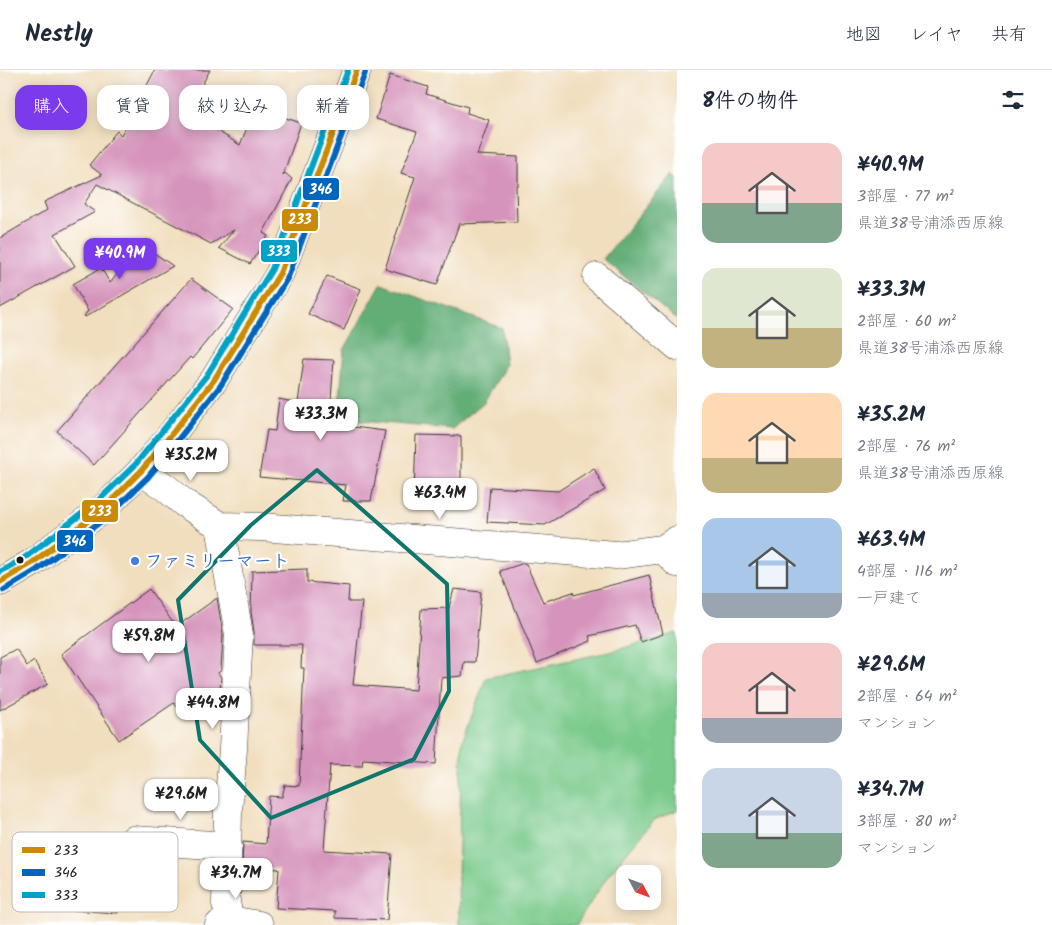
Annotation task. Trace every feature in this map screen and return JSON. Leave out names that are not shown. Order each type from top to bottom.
[{"type":"street","points":[[0,582],[32,563],[103,509],[167,440],[214,380],[280,273],[357,70]]},
{"type":"street","points":[[597,277],[677,346]]},
{"type":"street","points":[[140,471],[220,526],[261,527],[616,555],[672,551]]},
{"type":"street","points":[[220,526],[239,634],[228,811],[227,923],[259,925]]},
{"type":"street","points":[[178,843],[228,846]]},
{"type":"highlighted area","points":[[317,470],[447,584],[449,691],[414,759],[271,818],[200,740],[178,600],[251,525]]},
{"type":"green space","points":[[673,174],[677,178],[677,320],[603,259]]},
{"type":"green space","points":[[381,284],[502,328],[506,365],[484,402],[452,429],[338,419],[344,350]]},
{"type":"green space","points":[[677,633],[677,810],[654,820],[609,874],[576,925],[459,925],[458,878],[462,742],[486,678],[609,652]]},
{"type":"building","points":[[155,70],[210,70],[202,85],[179,85],[179,130],[216,130],[240,145],[246,130],[287,130],[287,118],[297,122],[297,130],[299,130],[283,175],[285,173],[292,179],[263,233],[268,236],[250,264],[219,248],[234,230],[211,244],[97,184],[84,204],[95,212],[55,234],[75,266],[0,308],[0,238],[47,210],[44,202],[102,175],[89,165],[117,131],[121,135],[124,130],[169,130],[169,85],[147,85]]},
{"type":"building","points":[[390,75],[428,87],[426,94],[468,107],[467,113],[489,120],[477,155],[518,157],[518,186],[516,186],[517,222],[459,224],[437,285],[385,269],[415,177],[401,173],[417,132],[376,119]]},
{"type":"building","points":[[141,244],[173,266],[85,317],[88,311],[73,284],[101,268],[110,283]]},
{"type":"building","points":[[327,276],[361,289],[344,330],[308,314]]},
{"type":"building","points":[[191,279],[233,309],[192,359],[190,357],[94,465],[57,431]]},
{"type":"building","points":[[304,359],[334,360],[329,424],[385,431],[371,501],[343,501],[346,485],[259,477],[267,430],[275,431],[279,399],[298,403]]},
{"type":"building","points":[[416,435],[461,436],[461,495],[414,494]]},
{"type":"building","points":[[594,468],[605,490],[545,525],[487,522],[490,487],[558,491]]},
{"type":"building","points":[[524,563],[543,602],[573,592],[574,595],[649,575],[663,634],[641,642],[635,625],[589,636],[591,641],[537,663],[500,571]]},
{"type":"building","points":[[307,569],[307,582],[349,586],[348,602],[362,602],[353,685],[416,690],[421,609],[449,608],[454,589],[481,592],[475,662],[464,662],[462,676],[441,678],[436,764],[363,759],[362,766],[330,765],[324,850],[392,854],[387,920],[335,918],[335,911],[276,908],[279,869],[242,867],[243,842],[266,844],[269,796],[282,797],[285,785],[299,786],[304,668],[301,668],[302,645],[254,645],[251,612],[252,571]]},
{"type":"building","points":[[149,589],[176,627],[217,598],[223,635],[221,670],[218,673],[221,677],[220,690],[183,715],[174,703],[119,740],[61,654]]},
{"type":"building","points":[[16,649],[27,666],[34,661],[48,684],[0,710],[0,657]]},
{"type":"transit line","name":"333","points":[[0,572],[27,556],[97,502],[135,465],[207,375],[272,269],[348,70]]},
{"type":"transit line","name":"233","points":[[0,582],[32,563],[103,509],[141,471],[214,380],[280,273],[357,70]]},
{"type":"transit line","name":"346","points":[[4,590],[37,570],[109,515],[148,477],[221,385],[288,277],[365,73]]},
{"type":"place","name":"ファミリーマート","points":[[135,561]]}]
